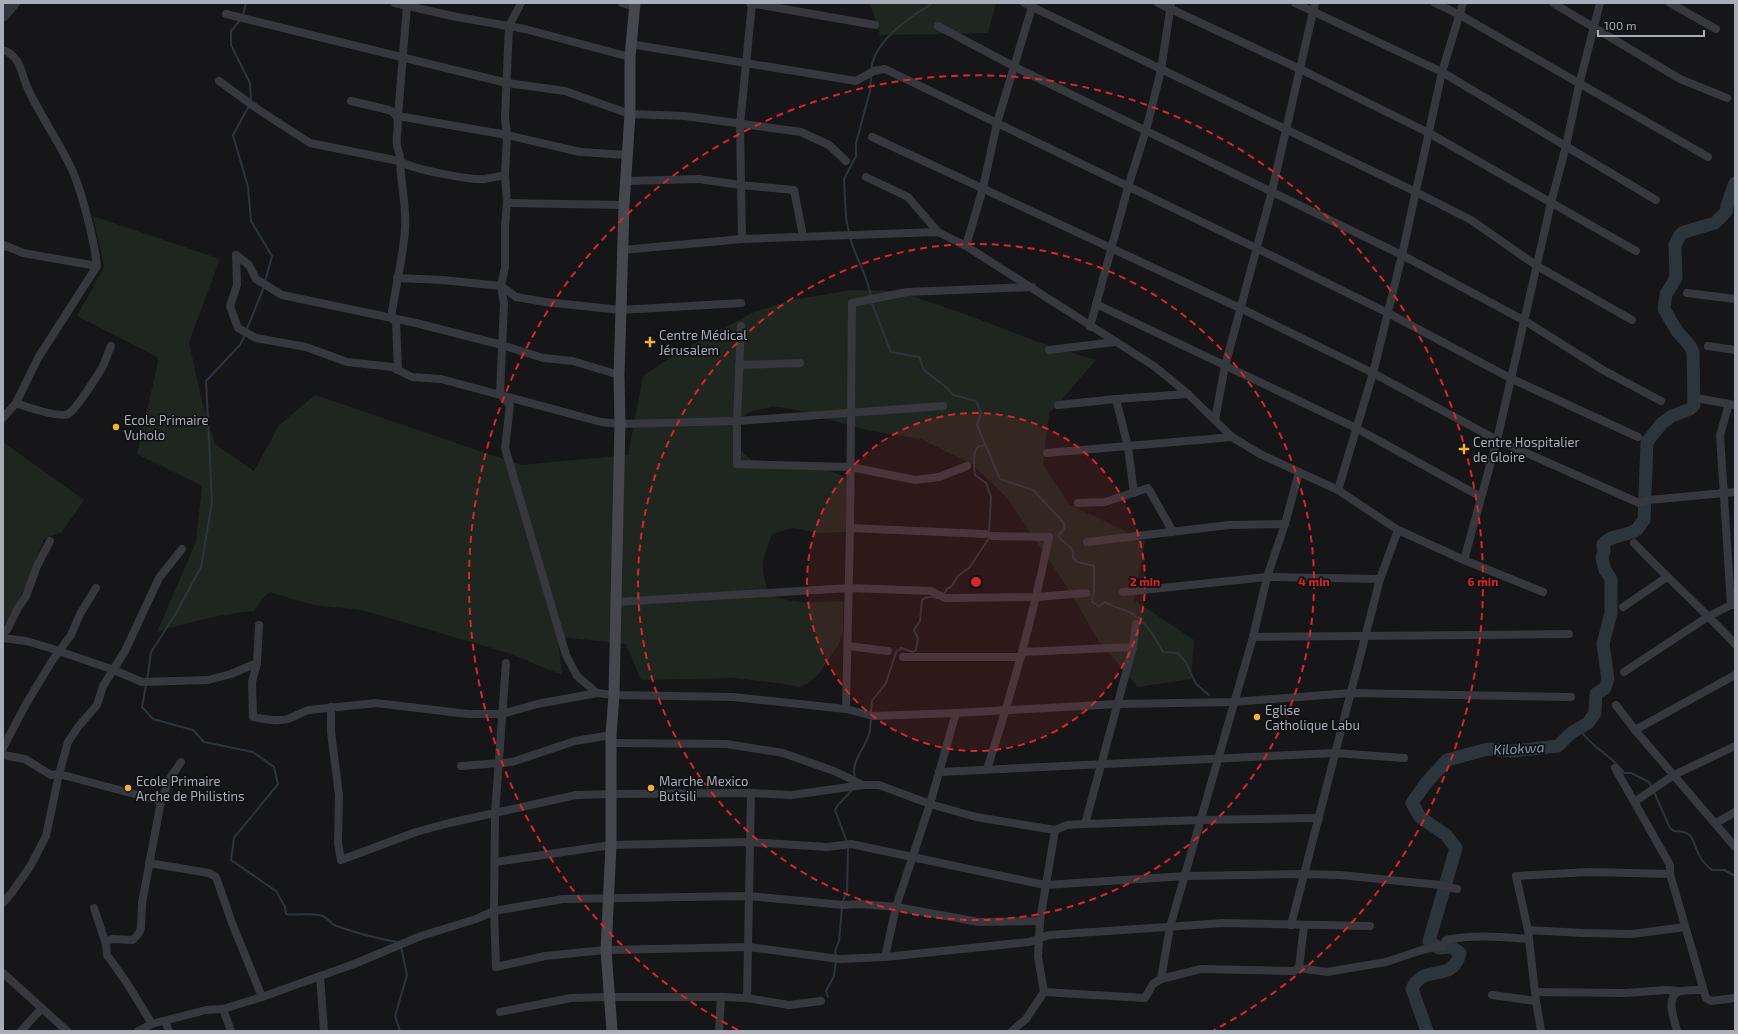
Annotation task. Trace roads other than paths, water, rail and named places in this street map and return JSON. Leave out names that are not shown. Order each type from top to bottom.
[{"type":"street","points":[[395,3],[452,16],[509,26],[630,56]]},
{"type":"street","points":[[521,3],[509,26],[505,118],[507,135],[505,175],[507,203],[504,226],[505,267],[501,286],[504,304],[500,394],[510,405],[504,448],[561,640],[577,676],[596,693]]},
{"type":"street","points":[[612,1031],[606,950],[611,845],[611,739],[614,695],[620,424],[620,310],[624,205],[630,114],[630,44],[634,4],[622,3]]},
{"type":"street","points":[[742,239],[740,125],[752,3],[875,25]]},
{"type":"street","points":[[1024,3],[1471,220],[1537,266],[1632,320]]},
{"type":"street","points":[[1158,3],[1170,6],[1429,133],[1636,251]]},
{"type":"street","points":[[1295,3],[1314,7],[1442,72],[1656,200]]},
{"type":"street","points":[[1435,3],[1460,15],[1578,84],[1708,157]]},
{"type":"street","points":[[1338,490],[1374,373],[1402,255],[1442,72],[1463,3]]},
{"type":"street","points":[[1553,3],[1680,79],[1727,98]]},
{"type":"street","points":[[1464,560],[1497,440],[1551,203],[1566,146],[1578,84],[1600,3]]},
{"type":"street","points":[[1670,3],[1716,29]]},
{"type":"street","points":[[391,318],[405,230],[404,189],[399,161],[400,156],[396,143],[407,6]]},
{"type":"street","points":[[1090,327],[1128,187],[1146,130],[1161,70],[1170,6]]},
{"type":"street","points":[[966,246],[983,188],[997,123],[1032,7]]},
{"type":"street","points":[[1215,420],[1224,366],[1272,191],[1314,7]]},
{"type":"street","points":[[226,14],[507,84],[565,91],[630,114],[685,116],[740,125],[801,132],[829,145],[846,161]]},
{"type":"street","points":[[938,26],[1015,67],[1402,255],[1525,321],[1603,370],[1661,401]]},
{"type":"street","points":[[630,44],[856,81],[871,73],[886,69],[1388,313],[1512,378],[1638,437]]},
{"type":"street","points":[[3,50],[8,52],[18,61],[28,89],[73,172],[79,188],[90,230],[97,266],[38,358],[16,403],[3,418]]},
{"type":"street","points":[[219,81],[310,143],[399,161],[413,166],[461,177],[482,179],[505,175]]},
{"type":"street","points":[[351,101],[389,110],[395,112],[398,116],[507,135],[580,152],[628,154]]},
{"type":"street","points":[[872,137],[1240,308],[1374,373],[1497,440],[1639,503],[1649,500],[1735,492]]},
{"type":"street","points":[[866,177],[908,197],[938,232],[966,246],[1032,287],[1090,327],[1154,366],[1188,394],[1232,437],[1260,454],[1338,490],[1398,530],[1464,560],[1543,592]]},
{"type":"street","points":[[626,181],[699,179],[740,185],[794,190],[803,236]]},
{"type":"street","points":[[507,203],[624,205]]},
{"type":"street","points":[[623,250],[742,239],[938,232]]},
{"type":"street","points":[[3,247],[4,245],[23,253],[97,266]]},
{"type":"street","points":[[619,375],[562,358],[543,358],[502,345],[416,323],[282,295],[256,279],[249,265],[236,255],[237,284],[230,306],[238,328],[256,338],[306,347],[347,362],[369,366],[379,364],[398,370],[412,377],[441,379],[601,422],[620,424],[737,421],[851,414],[943,406]]},
{"type":"street","points":[[397,278],[443,280],[501,286],[516,297],[545,302],[620,310],[741,303]]},
{"type":"street","points":[[846,709],[850,528],[852,303],[906,292],[1032,287]]},
{"type":"street","points":[[1687,293],[1735,299]]},
{"type":"street","points":[[1096,304],[1356,428],[1481,497]]},
{"type":"street","points":[[391,318],[396,322],[398,370]]},
{"type":"street","points":[[741,326],[737,421],[737,464],[850,467],[915,480],[939,477],[968,466]]},
{"type":"street","points":[[1049,350],[1115,342]]},
{"type":"street","points":[[16,403],[55,415],[70,412],[77,405],[103,366],[111,346]]},
{"type":"street","points":[[1708,346],[1735,350]]},
{"type":"street","points":[[740,365],[800,363]]},
{"type":"street","points":[[1058,405],[1188,394]]},
{"type":"street","points":[[1116,399],[1128,447],[1134,492]]},
{"type":"street","points":[[1624,672],[1709,616],[1733,605],[1720,435],[1732,404],[1702,399]]},
{"type":"street","points":[[1047,453],[1232,437]]},
{"type":"street","points":[[1161,979],[1170,927],[1186,876],[1200,820],[1253,637],[1267,577],[1285,524],[1299,472]]},
{"type":"street","points":[[1078,503],[1105,502],[1148,488],[1173,532]]},
{"type":"street","points":[[1087,542],[1229,525],[1285,524]]},
{"type":"street","points":[[850,528],[1049,537],[1037,597],[1006,710],[987,770]]},
{"type":"street","points":[[1291,925],[1380,579],[1398,530]]},
{"type":"street","points":[[3,633],[7,630],[26,596],[37,566],[50,541]]},
{"type":"street","points":[[1634,543],[1667,578],[1709,616],[1735,644]]},
{"type":"street","points":[[3,903],[31,865],[46,836],[59,774],[68,742],[78,727],[97,705],[103,686],[125,651],[159,578],[182,549]]},
{"type":"street","points":[[1123,592],[1267,577],[1380,579]]},
{"type":"street","points":[[1623,606],[1667,578]]},
{"type":"street","points":[[3,748],[26,704],[58,652],[71,635],[80,614],[96,588]]},
{"type":"street","points":[[616,602],[849,588],[931,591],[943,597],[1037,597],[1086,593]]},
{"type":"street","points":[[259,624],[256,663],[252,682],[253,717],[267,720],[287,719],[302,712],[331,707],[376,703],[468,714],[502,714],[537,704],[596,693],[614,695],[733,697],[846,709],[871,715],[956,713],[1118,704],[1234,702],[1351,693],[1571,697]]},
{"type":"street","points":[[1085,824],[1133,648],[1136,624]]},
{"type":"street","points":[[1253,637],[1569,634]]},
{"type":"street","points":[[3,638],[26,642],[58,652],[114,670],[142,682],[208,680],[231,674],[256,663]]},
{"type":"street","points":[[848,646],[888,651]]},
{"type":"street","points":[[904,657],[1021,654],[1133,648]]},
{"type":"street","points":[[506,663],[495,814],[494,911],[496,967],[545,956],[606,950],[749,947],[837,958],[885,957],[1029,942],[1049,935],[1224,923],[1370,926]]},
{"type":"street","points":[[1636,730],[1735,675]]},
{"type":"street","points":[[1616,705],[1735,847]]},
{"type":"street","points":[[331,707],[331,732],[339,795],[338,843],[342,860],[416,832],[449,823],[576,795],[751,793],[792,795],[863,785],[879,785],[930,804],[976,817],[1055,830],[1067,825],[1085,824],[1319,818]]},
{"type":"street","points":[[885,957],[896,907],[930,804],[956,713]]},
{"type":"street","points":[[461,766],[512,762],[575,741],[611,739],[727,744],[783,753],[834,771],[863,785]]},
{"type":"street","points":[[1637,807],[1635,803],[1637,800],[1674,775],[1735,746]]},
{"type":"street","points":[[939,772],[1335,753],[1404,758]]},
{"type":"street","points":[[3,755],[25,759],[51,775],[59,774],[161,801]]},
{"type":"street","points":[[106,944],[112,939],[133,940],[139,933],[141,928],[142,904],[161,801],[169,780],[181,762]]},
{"type":"street","points":[[1615,768],[1670,865],[1670,874],[1706,998],[1711,1001],[1735,998]]},
{"type":"street","points":[[747,998],[751,793]]},
{"type":"street","points":[[1716,823],[1735,812]]},
{"type":"street","points":[[1012,1031],[1026,1019],[1044,992],[1038,958],[1040,922],[1055,830]]},
{"type":"street","points":[[495,862],[611,845],[749,842],[826,847],[848,845],[912,856],[1045,885],[1186,876],[1304,874],[1340,875],[1440,885],[1454,888]]},
{"type":"street","points":[[149,863],[209,873],[216,877],[229,916],[262,997]]},
{"type":"street","points":[[1542,1031],[1536,1001],[1528,935],[1516,876],[1590,872],[1670,874]]},
{"type":"street","points":[[138,1031],[152,1024],[206,1010],[223,1009],[262,997],[404,943],[494,911],[563,899],[748,896],[896,907],[980,922],[1040,922]]},
{"type":"street","points":[[94,908],[106,944],[107,955],[127,983],[152,1024]]},
{"type":"street","points":[[1299,968],[1304,925]]},
{"type":"street","points":[[1044,992],[1145,998],[1153,984],[1161,979],[1201,969],[1294,971],[1299,968],[1327,972],[1386,962],[1434,947],[1442,947],[1446,940],[1463,936],[1583,933],[1632,934],[1686,927]]},
{"type":"street","points":[[3,973],[67,1031]]},
{"type":"street","points":[[320,976],[324,1031]]},
{"type":"street","points":[[1535,992],[1625,993],[1667,990],[1703,990]]},
{"type":"street","points":[[1677,1031],[1672,1001],[1678,991]]},
{"type":"street","points":[[1492,995],[1536,1001]]},
{"type":"street","points":[[719,1031],[721,997]]},
{"type":"street","points":[[500,1012],[572,998],[721,997],[747,998],[789,1005],[821,1001]]},
{"type":"street","points":[[21,1031],[42,1008]]},
{"type":"street","points":[[223,1009],[231,1031]]},
{"type":"street","points":[[165,1021],[169,1031]]},
{"type":"waterway","points":[[3,15],[13,3]]},
{"type":"waterway","points":[[243,15],[246,3]]},
{"type":"waterway","points":[[871,70],[876,54],[886,39],[907,20],[932,3]]},
{"type":"waterway","points":[[241,19],[231,31],[231,45],[250,83],[251,101]]},
{"type":"waterway","points":[[849,233],[846,218],[844,179],[856,156],[856,143],[870,91],[871,76]]},
{"type":"waterway","points":[[249,106],[233,135],[248,187],[251,221],[272,256],[265,282]]},
{"type":"waterway","name":"Kilokwa","points":[[1427,1031],[1412,989],[1417,981],[1423,977],[1451,968],[1456,962],[1460,953],[1451,947],[1439,948],[1429,941],[1456,848],[1446,835],[1420,817],[1412,803],[1426,783],[1447,760],[1488,749],[1513,751],[1558,746],[1571,733],[1588,723],[1595,713],[1596,694],[1605,688],[1608,679],[1603,644],[1611,613],[1611,579],[1605,570],[1602,558],[1604,551],[1603,544],[1614,537],[1636,530],[1644,520],[1647,442],[1662,423],[1672,416],[1690,409],[1694,405],[1693,352],[1690,346],[1677,331],[1664,309],[1666,294],[1676,278],[1675,245],[1680,235],[1684,232],[1715,223],[1726,212],[1735,183]]},
{"type":"waterway","points":[[850,237],[867,281],[871,297]]},
{"type":"waterway","points":[[246,331],[264,287]]},
{"type":"waterway","points":[[871,301],[891,352],[919,357],[924,370],[947,388],[953,395],[976,401],[981,413],[977,425],[1000,479],[1033,490],[1064,523],[1064,529],[1058,536],[1071,548],[1073,558],[1077,562],[1094,566],[1094,592],[1092,602],[1099,606],[1105,602],[1136,616],[1147,626],[1163,652],[1178,653],[1185,661],[1196,684],[1209,695]]},
{"type":"waterway","points":[[147,681],[151,652],[175,615],[201,567],[212,502],[206,381],[240,345],[245,335]]},
{"type":"waterway","points":[[984,445],[976,449],[974,464],[975,475],[986,483],[991,497],[989,533]]},
{"type":"waterway","points":[[944,594],[947,589],[951,587],[958,576],[970,567],[989,538]]},
{"type":"waterway","points":[[871,712],[872,701],[886,683],[896,652],[901,648],[913,652],[916,650],[918,638],[914,630],[920,621],[922,600],[929,597],[937,598]]},
{"type":"waterway","points":[[146,685],[142,707],[153,719],[193,730],[204,742],[253,752],[274,767],[278,784],[234,838],[231,860],[276,891],[285,907],[286,914],[318,915],[342,928],[397,942]]},
{"type":"waterway","points":[[855,778],[854,772],[856,761],[870,732],[871,719]]},
{"type":"waterway","points":[[1580,729],[1589,741],[1613,761],[1624,773],[1631,773],[1649,782],[1652,788]]},
{"type":"waterway","points":[[847,842],[835,810],[852,789]]},
{"type":"waterway","points":[[1654,792],[1670,828],[1674,831],[1687,833],[1693,839],[1702,860],[1712,870],[1724,870],[1735,876]]},
{"type":"waterway","points":[[842,903],[847,892],[848,847]]},
{"type":"waterway","points":[[836,955],[835,951],[839,941],[842,907]]},
{"type":"waterway","points":[[400,1031],[395,1016],[407,975],[401,947]]},
{"type":"waterway","points":[[828,997],[826,991],[834,976],[836,960]]},
{"type":"place","name":"Centre Médical Jérusalem","points":[[650,342]]},
{"type":"place","name":"Ecole Primaire Vuholo","points":[[116,427]]},
{"type":"place","name":"Centre Hospitalier de Gloire","points":[[1464,449]]},
{"type":"place","name":"Eglise Catholique Labu","points":[[1257,717]]},
{"type":"place","name":"Ecole Primaire Arche de Philistins","points":[[128,788]]},
{"type":"place","name":"Marche Mexico Butsili","points":[[651,788]]}]
